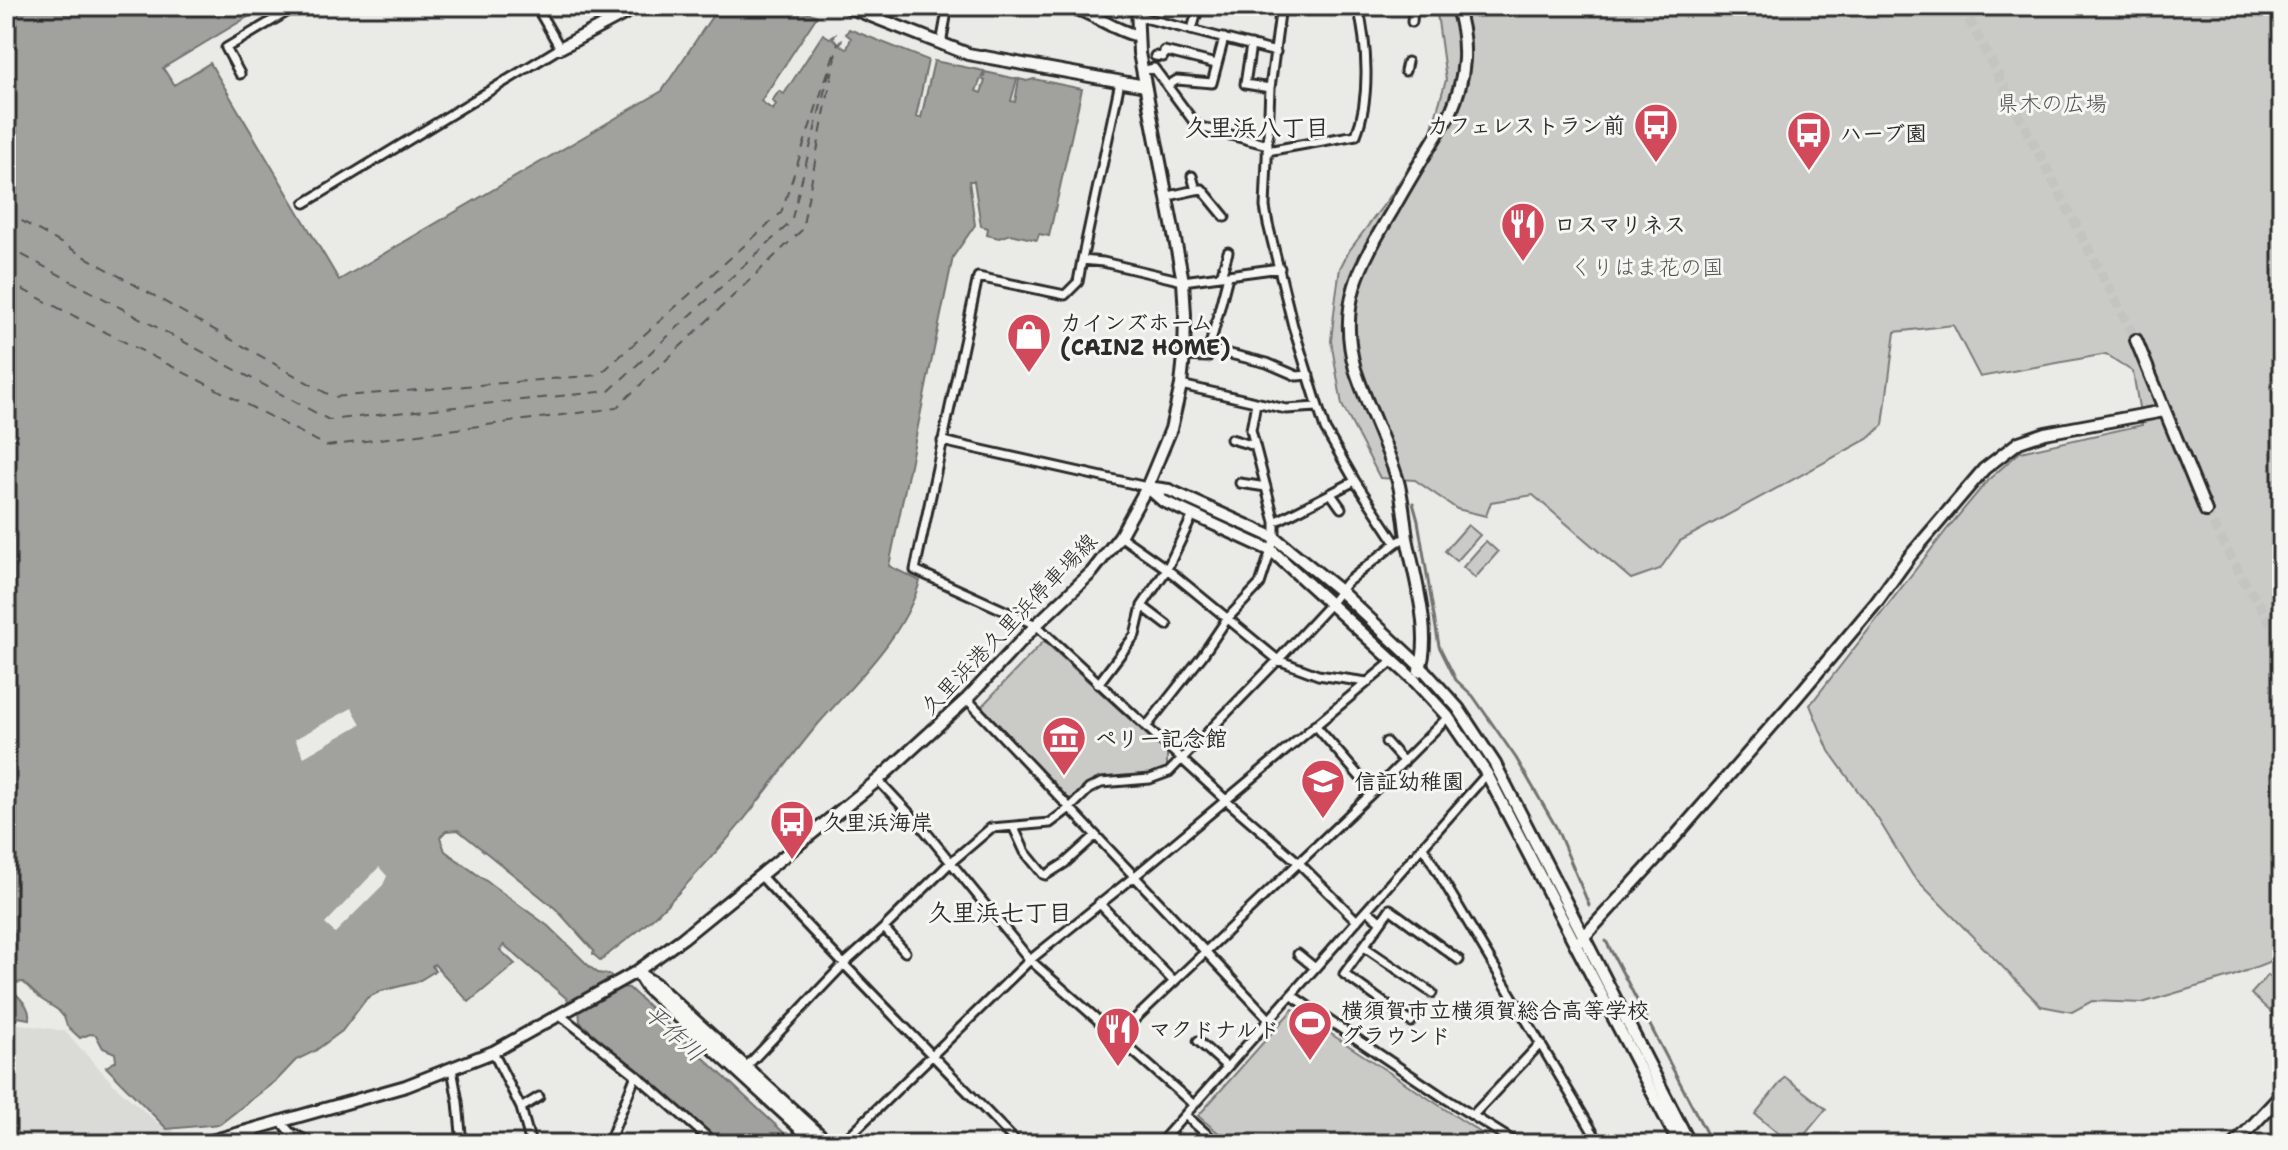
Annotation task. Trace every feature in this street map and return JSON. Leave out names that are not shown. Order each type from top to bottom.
[{"type":"street","points":[[240,74],[226,48],[297,6]]},
{"type":"street","points":[[536,6],[560,48]]},
{"type":"street","points":[[305,203],[560,48],[639,6]]},
{"type":"street","points":[[846,6],[968,54],[1145,86]]},
{"type":"street","points":[[941,44],[948,6]]},
{"type":"street","points":[[1067,6],[1085,11],[1123,32],[1138,36]]},
{"type":"street","points":[[1192,29],[1199,6]]},
{"type":"street","points":[[1281,6],[1270,88],[1265,207],[1293,326],[1325,429],[1396,543]]},
{"type":"street","points":[[1142,71],[1154,68],[1197,126],[1268,148],[1356,135],[1364,99],[1365,50],[1358,6]]},
{"type":"street","points":[[1414,680],[1421,667],[1421,607],[1401,491],[1349,348],[1350,303],[1363,261],[1456,101],[1466,48],[1456,6]]},
{"type":"street","points":[[1412,22],[1413,9]]},
{"type":"street","points":[[1137,11],[1276,52]]},
{"type":"street","name":"久里浜港久里浜停車場線","points":[[201,1144],[406,1086],[452,1069],[493,1052],[624,980],[878,780],[967,699],[1036,625],[1092,572],[1120,536],[1147,487],[1171,429],[1184,356],[1183,281],[1169,196],[1142,71],[1137,11]]},
{"type":"street","points":[[1169,85],[1177,80],[1212,83],[1224,38]]},
{"type":"street","points":[[1251,45],[1245,84],[1270,88]]},
{"type":"street","points":[[1155,56],[1163,57],[1164,51],[1216,64]]},
{"type":"street","points":[[1120,82],[1078,282],[1065,295],[978,277],[915,570],[1036,625],[1299,863],[1357,921]]},
{"type":"street","points":[[1192,176],[1196,190],[1202,189]]},
{"type":"street","points":[[1169,196],[1202,189]]},
{"type":"street","points":[[1202,189],[1225,217]]},
{"type":"street","points":[[1184,356],[1207,357],[1228,252]]},
{"type":"street","points":[[1082,260],[1183,281],[1280,268]]},
{"type":"street","points":[[2136,340],[2206,511]]},
{"type":"street","points":[[1209,349],[1267,363],[1297,376],[1309,375]]},
{"type":"street","points":[[1181,385],[1286,409],[1317,407]]},
{"type":"street","points":[[1146,727],[1227,619],[1260,584],[1272,551],[1275,522],[1251,430],[1256,403]]},
{"type":"street","points":[[1575,945],[1678,835],[1797,697],[1984,469],[2019,442],[2045,433],[2164,411]]},
{"type":"street","points":[[1231,439],[1255,446]]},
{"type":"street","points":[[942,441],[1169,490],[1275,538],[1339,590],[1421,667],[1458,708],[1495,764],[1690,1144]]},
{"type":"street","points":[[1275,522],[1355,481]]},
{"type":"street","points":[[1240,483],[1266,487]]},
{"type":"street","points":[[1147,487],[1163,501],[1272,551],[1394,660],[1448,717],[1487,774],[1679,1144]]},
{"type":"street","points":[[1331,494],[1341,508]]},
{"type":"street","points":[[1098,684],[1135,635],[1142,606],[1167,569],[1193,515]]},
{"type":"street","points":[[1120,536],[1167,569],[1278,660],[1318,675],[1367,682]]},
{"type":"street","points":[[746,1067],[843,965],[991,828],[1050,823],[1089,789],[1101,783],[1150,779],[1164,775],[1183,760],[1331,603],[1339,590],[1368,563],[1407,537]]},
{"type":"street","points":[[1142,606],[1167,625]]},
{"type":"street","points":[[841,1144],[1030,960],[1394,660]]},
{"type":"street","points":[[967,699],[1270,1020]]},
{"type":"street","points":[[1116,1037],[1448,717]]},
{"type":"street","points":[[1315,725],[1373,792]]},
{"type":"street","points":[[1386,742],[1404,762]]},
{"type":"street","points":[[1159,1144],[1487,774]]},
{"type":"street","points":[[878,780],[922,827],[1030,960],[1194,1105]]},
{"type":"street","points":[[1014,828],[1025,852],[1046,875],[1065,863],[1095,836]]},
{"type":"street","points":[[1423,847],[1600,1144]]},
{"type":"street","points":[[760,875],[1018,1144]]},
{"type":"street","points":[[1099,903],[1174,982]]},
{"type":"street","points":[[1411,1022],[1344,974],[1390,909],[1459,960]]},
{"type":"street","points":[[1367,910],[1381,922]]},
{"type":"street","points":[[884,928],[905,952]]},
{"type":"street","points":[[1363,946],[1432,993]]},
{"type":"street","points":[[1298,954],[1315,968]]},
{"type":"street","points":[[636,972],[654,983],[830,1144]]},
{"type":"street","points":[[636,972],[647,988],[817,1144]]},
{"type":"street","points":[[1291,995],[1518,1144]]},
{"type":"street","points":[[565,1012],[715,1144]]},
{"type":"street","points":[[1198,1041],[1227,1067]]},
{"type":"street","points":[[1473,1115],[1541,1043]]},
{"type":"street","points":[[493,1052],[521,1108],[531,1144]]},
{"type":"street","points":[[452,1069],[462,1144]]},
{"type":"street","points":[[608,1144],[636,1075]]},
{"type":"street","points":[[2235,1144],[2282,1094]]},
{"type":"street","points":[[521,1108],[539,1097]]},
{"type":"street","points":[[1185,1115],[1218,1144]]},
{"type":"street","points":[[280,1121],[290,1132],[313,1144]]},
{"type":"street","points":[[252,1129],[257,1144]]},
{"type":"shaded area","points":[[6,1022],[65,1031],[115,1086],[159,1124],[173,1129],[174,1142],[6,1144]]},
{"type":"green space","name":"くりはま花の国","points":[[1436,6],[2282,6],[2282,946],[2271,961],[2233,976],[2142,1003],[2092,1001],[2072,1012],[2041,1006],[1913,876],[1878,819],[1829,751],[1810,705],[1948,528],[1988,480],[2020,452],[2142,425],[2133,372],[2106,354],[1980,377],[1953,325],[1895,332],[1883,425],[1871,437],[1680,541],[1660,569],[1631,579],[1533,495],[1491,502],[1486,516],[1457,509],[1415,480],[1380,478],[1342,405],[1331,341],[1336,296],[1340,268],[1349,251],[1391,195],[1431,131],[1446,80]]},
{"type":"green space","points":[[1468,525],[1480,535],[1457,561],[1445,551]]},
{"type":"green space","points":[[1486,541],[1498,552],[1475,578],[1463,567]]},
{"type":"green space","points":[[1043,642],[1167,753],[1167,769],[1107,779],[1074,798],[1067,798],[982,709]]},
{"type":"green space","points":[[2268,975],[2282,987],[2282,1022],[2251,994]]},
{"type":"green space","name":"横須賀市立横須賀総合高等学校 グラウンド","points":[[1293,1009],[1498,1144],[1232,1144],[1198,1116]]},
{"type":"green space","points":[[1785,1077],[1826,1109],[1797,1144],[1791,1144],[1755,1114]]},
{"type":"water","name":"平作川","points":[[6,6],[266,6],[163,68],[174,85],[210,63],[339,280],[662,91],[719,6],[792,6],[817,16],[761,101],[773,110],[776,104],[772,101],[779,91],[784,94],[823,34],[830,38],[835,35],[833,39],[839,43],[842,39],[840,45],[847,49],[851,38],[846,34],[849,29],[928,60],[916,117],[921,118],[934,61],[984,71],[976,91],[981,93],[985,72],[1017,79],[1011,101],[1015,102],[1019,79],[1082,89],[1049,236],[1039,234],[1037,240],[1010,234],[999,238],[987,235],[988,228],[981,226],[974,181],[969,181],[975,225],[953,257],[889,566],[920,581],[913,601],[878,657],[819,723],[736,829],[662,910],[601,961],[556,909],[458,830],[446,831],[440,837],[445,851],[548,926],[590,967],[598,973],[610,975],[620,987],[629,988],[796,1144],[721,1144],[580,1022],[579,1009],[504,945],[500,950],[515,964],[469,1002],[434,964],[435,971],[417,982],[381,991],[367,998],[342,1031],[315,1051],[296,1060],[278,1079],[220,1124],[167,1129],[106,1067],[116,1061],[115,1053],[103,1048],[96,1035],[80,1038],[67,1026],[58,1010],[23,982],[14,983],[13,990],[27,1007],[29,1019],[6,1015]]},
{"type":"pier","points":[[352,708],[361,724],[304,757],[295,739]]},
{"type":"pier","points":[[379,867],[387,876],[383,885],[335,933],[325,924]]},
{"type":"waterway","points":[[1413,503],[1439,646],[1456,680],[1473,696],[1516,758],[1556,827],[1589,905]]},
{"type":"waterway","points":[[1606,941],[1712,1144]]},
{"type":"ferry route","points":[[6,281],[327,446],[616,408],[802,230],[838,42]]},
{"type":"ferry route","points":[[6,212],[333,397],[599,375],[781,213],[835,51]]},
{"type":"ferry route","points":[[6,246],[329,420],[609,391],[791,222],[832,62]]},
{"type":"tunnel","points":[[1962,6],[2136,340]]},
{"type":"tunnel","points":[[2206,511],[2241,576],[2282,640]]},
{"type":"place","name":"カフェレストラン前","points":[[1656,164]]},
{"type":"place","name":"ハーブ園","points":[[1809,172]]},
{"type":"place","name":"ロスマリネス","points":[[1523,263]]},
{"type":"place","name":"カインズホーム (CAINZ HOME)","points":[[1029,374]]},
{"type":"place","name":"ペリー記念館","points":[[1064,777]]},
{"type":"place","name":"信証幼稚園","points":[[1323,820]]},
{"type":"place","name":"久里浜海岸","points":[[792,861]]},
{"type":"place","name":"横須賀市立横須賀総合高等学校 グラウンド","points":[[1310,1062]]},
{"type":"place","name":"マクドナルド","points":[[1118,1068]]},
{"type":"district","name":"久里浜八丁目","points":[[1257,128]]},
{"type":"district","name":"久里浜七丁目","points":[[1000,913]]},
{"type":"park label","name":"県木の広場","points":[[2052,103]]}]
